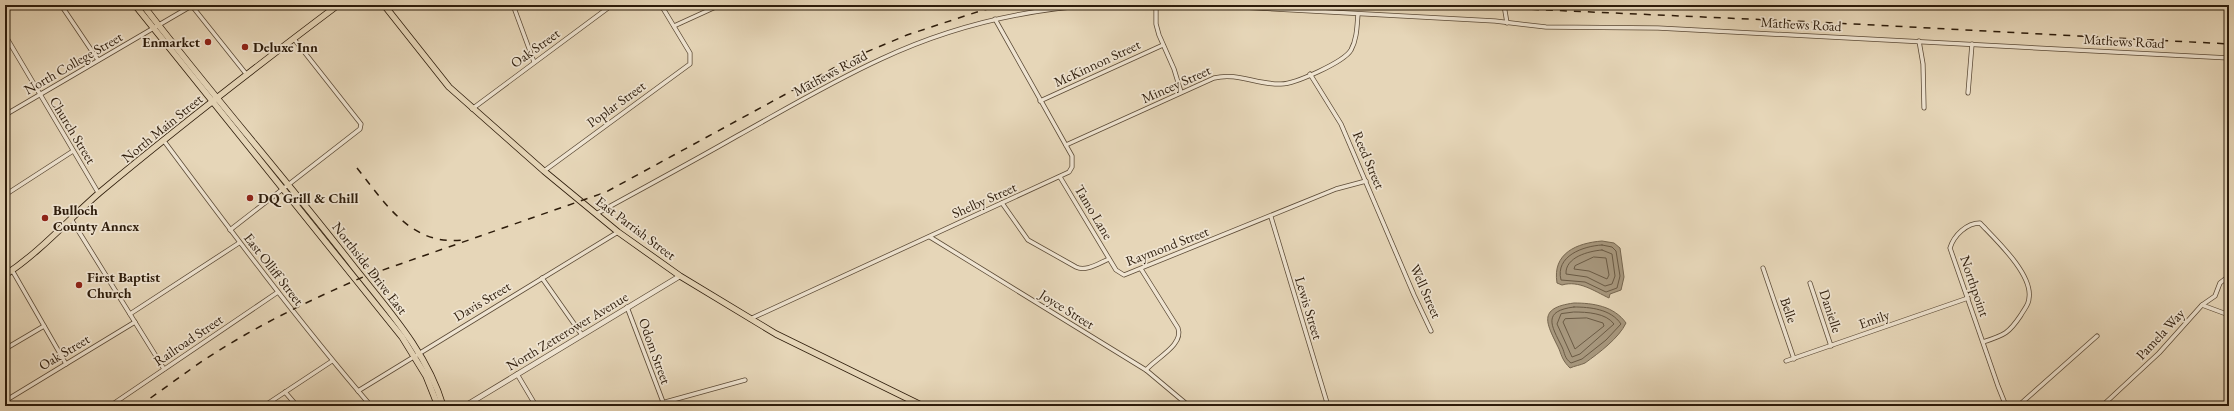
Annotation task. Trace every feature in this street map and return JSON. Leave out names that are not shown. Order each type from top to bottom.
[{"type":"main road","points":[[135,5],[156,27],[215,100]]},
{"type":"main road","points":[[143,5],[156,27]]},
{"type":"main road","name":"North Main Street","points":[[5,275],[99,194],[164,141],[338,5]]},
{"type":"main road","name":"East Parrish Street","points":[[384,5],[449,87],[472,109],[544,171],[618,232],[680,276],[749,319],[792,343],[923,406]]},
{"type":"main road","name":"Northside Drive East","points":[[215,100],[288,184],[392,315],[416,354],[438,406]]},
{"type":"main road","name":"Northside Drive East","points":[[215,100],[431,374],[443,406]]},
{"type":"street","points":[[61,5],[98,60]]},
{"type":"street","points":[[192,5],[247,75]]},
{"type":"street","name":"North College Street","points":[[5,115],[192,5]]},
{"type":"street","points":[[513,5],[534,62]]},
{"type":"street","name":"Oak Street","points":[[472,109],[612,5]]},
{"type":"street","points":[[661,5],[674,26],[720,5]]},
{"type":"street","name":"Mathews Road","points":[[596,214],[855,71],[913,46],[995,19],[1048,9],[1094,5]]},
{"type":"street","points":[[1156,5],[1156,24],[1174,69],[1181,92]]},
{"type":"street","name":"Mathews Road","points":[[1204,5],[1507,22],[1546,27],[1619,27],[1919,41],[2229,58]]},
{"type":"street","points":[[1504,5],[1507,22]]},
{"type":"street","name":"Mincey Street","points":[[1066,146],[1181,92],[1221,76],[1281,84],[1310,74],[1338,61],[1350,52],[1356,36],[1358,14]]},
{"type":"street","name":"Shelby Street","points":[[749,319],[1069,172],[1072,167],[1072,156],[1040,102],[995,19]]},
{"type":"street","name":"Poplar Street","points":[[544,171],[690,64],[691,59],[688,50],[674,26]]},
{"type":"street","name":"Church Street","points":[[5,35],[99,194]]},
{"type":"street","points":[[230,230],[360,129],[361,124],[294,39]]},
{"type":"street","points":[[1919,41],[1923,64],[1924,108]]},
{"type":"street","name":"McKinnon Street","points":[[1040,102],[1163,44]]},
{"type":"street","points":[[1968,93],[1972,44]]},
{"type":"street","name":"Reed Street","points":[[1310,74],[1341,124],[1400,259]]},
{"type":"street","name":"East Olliff Street","points":[[164,141],[239,243],[332,362],[371,406]]},
{"type":"street","points":[[5,195],[73,151]]},
{"type":"street","name":"Tamo Lane","points":[[1060,177],[1110,259]]},
{"type":"street","name":"Raymond Street","points":[[1002,203],[1028,240],[1081,270],[1110,259],[1122,274],[1128,274],[1336,189],[1366,181]]},
{"type":"street","name":"Lewis Street","points":[[1271,216],[1328,406]]},
{"type":"street","points":[[71,219],[164,369]]},
{"type":"street","name":"Northpoint","points":[[1983,342],[2010,331],[2027,305],[2030,297],[2019,268],[2011,255],[1980,223],[1970,224],[1953,240],[1950,248],[1983,342],[2006,406]]},
{"type":"street","name":"Davis Street","points":[[358,391],[416,354],[618,232]]},
{"type":"street","name":"Joyce Street","points":[[930,237],[1146,370],[1189,406]]},
{"type":"street","points":[[130,314],[239,243]]},
{"type":"street","name":"Well Street","points":[[1400,259],[1414,295],[1431,331]]},
{"type":"street","name":"Belle","points":[[1763,268],[1794,359]]},
{"type":"street","points":[[1141,269],[1178,328],[1180,336],[1176,342],[1146,370]]},
{"type":"street","points":[[12,270],[66,364]]},
{"type":"street","name":"North Zetterower Avenue","points":[[465,406],[680,276]]},
{"type":"street","name":"Pamela Way","points":[[2102,406],[2160,353],[2202,305],[2215,296],[2220,283],[2229,276]]},
{"type":"street","points":[[542,278],[582,335]]},
{"type":"street","name":"Danielle","points":[[1810,283],[1831,346]]},
{"type":"street","name":"Railroad Street","points":[[110,406],[278,292]]},
{"type":"street","name":"Emily","points":[[1786,361],[1968,298]]},
{"type":"street","points":[[2202,305],[2229,316]]},
{"type":"street","name":"Odom Street","points":[[627,307],[663,402]]},
{"type":"street","name":"Oak Street","points":[[5,401],[135,322]]},
{"type":"street","points":[[5,349],[44,326]]},
{"type":"street","points":[[2018,406],[2097,336]]},
{"type":"street","points":[[264,406],[332,362]]},
{"type":"street","points":[[517,374],[536,406]]},
{"type":"street","points":[[650,406],[745,380]]},
{"type":"street","points":[[285,392],[297,406]]},
{"type":"water","points":[[1602,241],[1614,243],[1620,248],[1624,277],[1621,290],[1610,294],[1609,298],[1592,289],[1580,285],[1562,285],[1557,283],[1556,273],[1558,264],[1562,257],[1575,247]]},
{"type":"water","points":[[1574,303],[1596,305],[1609,309],[1621,317],[1626,323],[1614,340],[1602,350],[1585,363],[1570,368],[1562,357],[1551,332],[1548,325],[1548,318],[1549,313],[1554,309],[1562,305]]},
{"type":"railway","points":[[139,406],[242,336],[322,295],[363,277],[606,192],[852,58],[907,35],[983,10],[1006,5]]},
{"type":"railway","points":[[1434,5],[1816,22],[2229,44]]},
{"type":"railway","points":[[357,168],[389,208],[414,229],[428,236],[444,240],[462,240]]},
{"type":"place","name":"Enmarket","points":[[208,42]]},
{"type":"place","name":"Deluxe Inn","points":[[245,47]]},
{"type":"place","name":"DQ Grill & Chill","points":[[250,198]]},
{"type":"place","name":"Bulloch County Annex","points":[[45,218]]},
{"type":"place","name":"First Baptist Church","points":[[79,285]]}]
